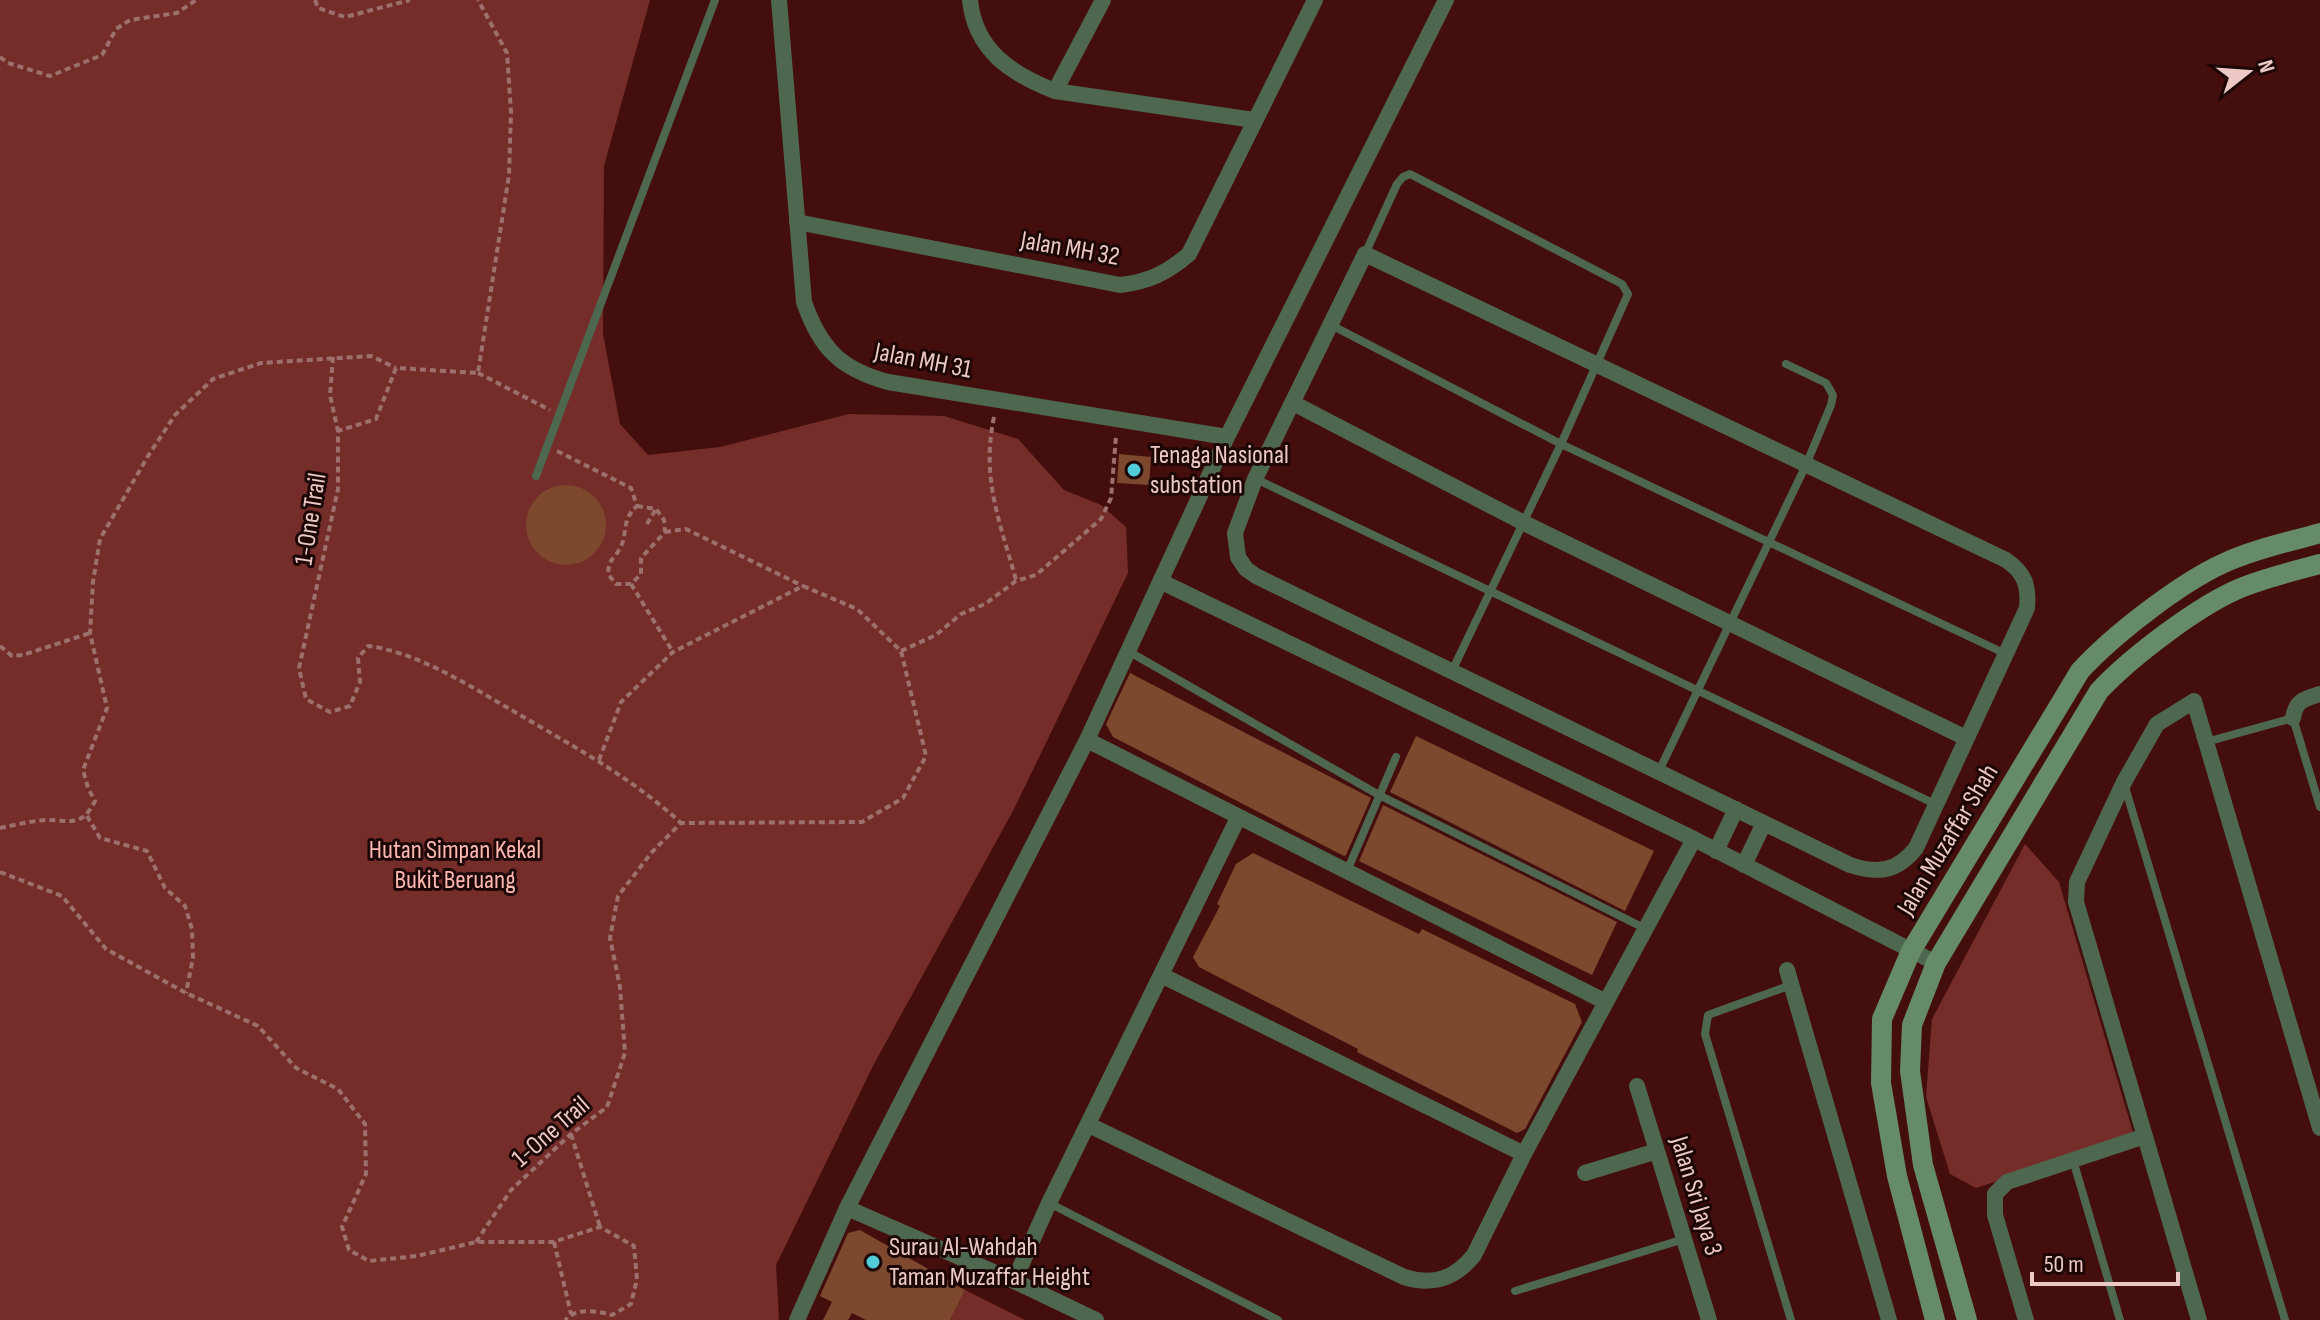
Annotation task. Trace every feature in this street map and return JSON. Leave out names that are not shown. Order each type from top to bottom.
[{"type":"main road","name":"Jalan Muzaffar Shah","points":[[1935,1320],[1897,1176],[1881,1083],[1882,1019],[1911,951],[2080,671],[2096,654],[2185,585],[2226,562],[2320,533]]},
{"type":"main road","name":"Jalan Muzaffar Shah","points":[[1967,1320],[1923,1165],[1910,1071],[1912,1025],[1936,963],[2099,691],[2111,678],[2194,613],[2241,587],[2320,564]]},
{"type":"street","name":"Jalan MH 31","points":[[779,0],[804,302],[812,325],[842,363],[862,375],[888,382],[1227,437]]},
{"type":"street","points":[[970,0],[972,16],[984,44],[1006,67],[1030,81],[1055,91],[1254,120]]},
{"type":"street","points":[[1055,91],[1103,0]]},
{"type":"street","name":"Jalan MH 32","points":[[797,222],[1120,285],[1144,282],[1170,271],[1189,254],[1315,0]]},
{"type":"street","points":[[797,1320],[847,1208],[1087,740],[1227,437],[1446,0]]},
{"type":"street","points":[[1365,254],[2016,567],[2026,580],[2027,608],[1916,848],[1907,860],[1882,872],[1850,865],[1246,569],[1238,557],[1235,533],[1255,479],[1365,254]]},
{"type":"street","points":[[1293,403],[1524,523],[1966,738]]},
{"type":"street","points":[[1162,582],[1694,839],[1936,963]]},
{"type":"street","points":[[2293,718],[2299,701],[2320,694]]},
{"type":"street","points":[[2199,1320],[2076,902],[2077,882],[2124,782],[2157,724],[2194,701],[2320,1128]]},
{"type":"street","points":[[1087,740],[1606,1002]]},
{"type":"street","points":[[1716,851],[1736,809]]},
{"type":"street","points":[[1014,1281],[1049,1203],[1238,818]]},
{"type":"street","points":[[1744,865],[1764,823]]},
{"type":"street","points":[[1089,1125],[1404,1277],[1420,1282],[1436,1282],[1464,1268],[1474,1255],[1524,1154],[1694,839]]},
{"type":"street","points":[[1161,975],[1524,1154]]},
{"type":"street","points":[[1790,977],[1889,1320]]},
{"type":"street","name":"Jalan Sri Jaya 3","points":[[1637,1086],[1709,1320]]},
{"type":"street","points":[[2026,1320],[1995,1215],[1995,1194],[2007,1182],[2145,1136]]},
{"type":"street","points":[[1585,1173],[1657,1151]]},
{"type":"street","points":[[847,1208],[1096,1320]]},
{"type":"lane","points":[[536,476],[715,0]]},
{"type":"lane","points":[[1365,254],[1403,177],[1410,174],[1622,284],[1628,294],[1561,444],[1452,671]]},
{"type":"lane","points":[[1331,325],[1561,444],[2007,654]]},
{"type":"lane","points":[[1659,771],[1806,465],[1833,395],[1826,383],[1786,364]]},
{"type":"lane","points":[[1255,479],[1935,804]]},
{"type":"lane","points":[[1127,651],[1379,795],[1646,929]]},
{"type":"lane","points":[[2206,742],[2293,718],[2320,807]]},
{"type":"lane","points":[[1347,872],[1396,757]]},
{"type":"lane","points":[[2124,782],[2285,1320]]},
{"type":"lane","points":[[1790,977],[1708,1015],[1705,1034],[1791,1320]]},
{"type":"lane","points":[[2073,1160],[2120,1320]]},
{"type":"lane","points":[[1049,1203],[1278,1320]]},
{"type":"lane","points":[[1515,1291],[1684,1239]]},
{"type":"path","points":[[0,57],[8,63],[50,76],[102,55],[116,29],[130,20],[177,13],[196,0]]},
{"type":"path","points":[[315,0],[318,8],[345,17],[410,0]]},
{"type":"path","points":[[478,0],[507,53],[511,112],[509,175],[478,373]]},
{"type":"path","points":[[0,828],[46,820],[72,823],[87,816],[95,801],[83,770],[107,708],[90,633],[93,582],[100,539],[175,415],[213,379],[261,363],[371,356],[396,368],[478,373],[559,415]]},
{"type":"path","points":[[333,357],[330,395],[338,431],[376,419],[396,368]]},
{"type":"path","points":[[998,399],[990,436],[990,486],[1016,581]]},
{"type":"path","points":[[901,651],[936,635],[961,614],[985,604],[1016,581],[1036,575],[1101,519],[1111,498],[1117,418]]},
{"type":"path","name":"1-One Trail","points":[[338,431],[338,489],[299,668],[306,699],[330,712],[350,706],[360,682],[358,658],[368,646],[392,649],[472,688],[599,760],[655,799],[681,823],[652,852],[618,896],[610,938],[620,987],[625,1053],[607,1107],[571,1134],[511,1190],[476,1242]]},
{"type":"path","points":[[548,446],[631,488],[637,506]]},
{"type":"path","points":[[665,532],[664,520],[656,509],[637,506],[627,514],[620,549],[609,561],[608,574],[616,584],[631,584],[641,574],[641,558],[665,532],[686,529],[857,609],[901,651],[926,756],[903,798],[862,822],[681,823]]},
{"type":"path","points":[[647,524],[656,509]]},
{"type":"path","points":[[631,584],[673,652]]},
{"type":"path","points":[[599,760],[621,702],[673,652],[803,586]]},
{"type":"path","points":[[0,646],[12,656],[23,655],[90,633]]},
{"type":"path","points":[[87,816],[100,838],[147,851],[165,888],[185,906],[192,929],[193,958],[186,993]]},
{"type":"path","points":[[0,872],[62,896],[106,949],[186,993],[258,1026],[296,1068],[338,1089],[365,1124],[366,1174],[342,1227],[349,1250],[369,1261],[417,1256],[476,1242],[553,1242],[600,1227]]},
{"type":"path","points":[[565,1320],[571,1314],[591,1310],[612,1315],[631,1304],[637,1279],[634,1246],[600,1227],[571,1134]]},
{"type":"path","points":[[553,1242],[571,1314]]},
{"type":"green space","name":"Hutan Simpan Kekal Bukit Beruang","points":[[0,0],[650,0],[604,166],[603,334],[620,424],[648,455],[720,447],[849,414],[944,416],[1018,439],[1064,490],[1101,505],[1126,527],[1128,573],[1014,809],[874,1064],[776,1265],[779,1320],[0,1320]]},
{"type":"green space","points":[[2025,844],[2059,882],[2134,1136],[1976,1188],[1950,1174],[1926,1097],[1932,1019]]},
{"type":"green space","points":[[965,1290],[1025,1320],[950,1320]]},
{"type":"building","name":"Tenaga Nasional substation","points":[[1119,454],[1151,457],[1149,485],[1117,483]]},
{"type":"building","points":[[566,485],[581,488],[594,497],[603,510],[606,525],[603,540],[594,553],[581,562],[566,565],[551,562],[538,553],[529,540],[526,525],[529,510],[538,497],[551,488]]},
{"type":"building","points":[[1130,673],[1371,798],[1346,855],[1113,737],[1106,724]]},
{"type":"building","points":[[1416,736],[1654,851],[1625,911],[1390,792]]},
{"type":"building","points":[[1383,805],[1617,922],[1592,975],[1359,861]]},
{"type":"building","points":[[1253,853],[1419,934],[1422,929],[1575,1004],[1582,1022],[1525,1129],[1517,1133],[1199,967],[1193,957],[1220,906],[1217,904],[1236,864]]},
{"type":"building","name":"Surau Al-Wahdah Taman Muzaffar Height","points":[[860,1230],[965,1290],[950,1320],[866,1320],[852,1313],[848,1320],[823,1320],[832,1302],[820,1296],[848,1233]]},
{"type":"place","name":"Tenaga Nasional substation","points":[[1134,470]]},
{"type":"place","name":"Surau Al-Wahdah Taman Muzaffar Height","points":[[873,1262]]}]
